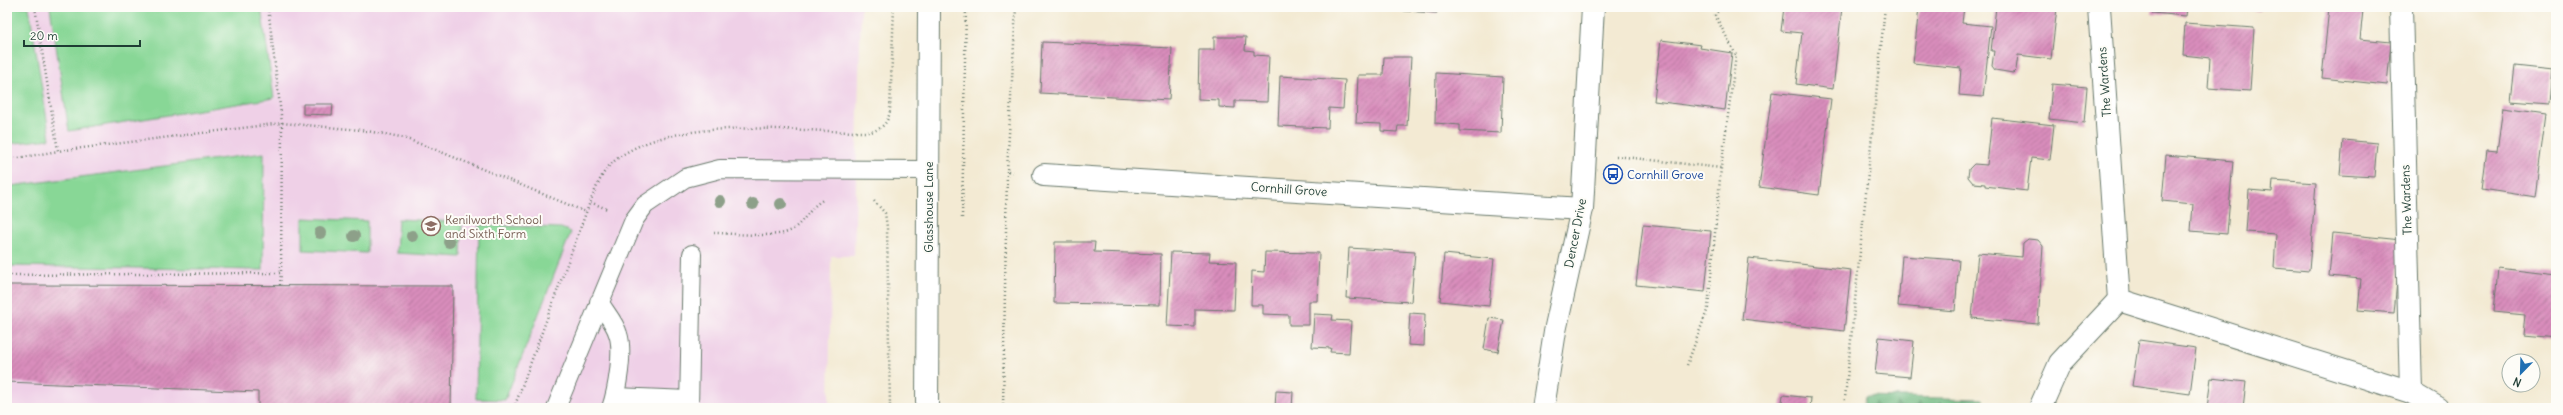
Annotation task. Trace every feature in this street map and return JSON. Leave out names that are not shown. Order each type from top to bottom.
[{"type":"street","name":"Glasshouse Lane","points":[[927,408],[929,7]]},
{"type":"street","name":"Dencer Drive","points":[[1544,408],[1555,331],[1582,209],[1593,7]]},
{"type":"street","name":"The Wardens","points":[[2099,7],[2119,300]]},
{"type":"street","name":"The Wardens","points":[[2401,7],[2411,392]]},
{"type":"street","name":"Cornhill Grove","points":[[1044,175],[1582,209]]},
{"type":"street","points":[[2040,408],[2060,363],[2119,300],[2411,392],[2438,408]]},
{"type":"lane","points":[[556,408],[634,220],[645,205],[679,182],[720,169],[928,170]]},
{"type":"lane","points":[[599,302],[618,334],[620,348],[613,402],[689,404],[692,254]]},
{"type":"path","points":[[35,7],[58,151]]},
{"type":"path","points":[[268,7],[282,123],[280,285]]},
{"type":"path","points":[[883,127],[888,119],[890,111],[894,7]]},
{"type":"path","points":[[962,219],[966,7]]},
{"type":"path","points":[[1003,408],[1007,171],[1016,7]]},
{"type":"path","points":[[1687,365],[1708,308],[1721,168],[1736,55],[1715,15],[1721,7]]},
{"type":"path","points":[[1844,408],[1885,7]]},
{"type":"path","points":[[7,160],[58,151],[282,123],[361,130],[401,137],[586,212]]},
{"type":"path","points":[[1585,153],[1721,168]]},
{"type":"path","points":[[1007,171],[1044,175]]},
{"type":"path","points":[[868,197],[882,208],[887,222],[890,408]]},
{"type":"path","points":[[710,233],[776,234],[791,230],[814,204],[825,199]]},
{"type":"path","points":[[514,408],[590,202],[634,220]]},
{"type":"path","points":[[7,275],[280,273]]},
{"type":"shaded area","name":"Kenilworth School and Sixth Form","points":[[7,7],[861,7],[854,256],[831,256],[829,408],[7,408]]},
{"type":"green space","points":[[7,7],[29,7],[50,139],[7,144]]},
{"type":"green space","points":[[50,7],[261,7],[274,98],[69,131]]},
{"type":"green space","points":[[264,153],[263,270],[9,266],[11,186]]},
{"type":"green space","points":[[303,218],[367,221],[367,253],[303,250]]},
{"type":"green space","points":[[398,219],[462,222],[461,257],[396,253]]},
{"type":"green space","points":[[479,225],[561,228],[571,232],[505,400],[476,399]]},
{"type":"green space","points":[[1865,396],[1983,399],[1985,408],[1863,408]]},
{"type":"building","points":[[1404,7],[1437,7],[1437,13],[1404,11]]},
{"type":"building","points":[[1784,7],[1842,7],[1833,89],[1796,84],[1802,33],[1781,31]]},
{"type":"building","points":[[1919,7],[1964,7],[1962,23],[1991,26],[1983,97],[1959,95],[1961,68],[1913,63]]},
{"type":"building","points":[[1996,7],[2057,8],[2051,59],[2018,55],[2016,70],[2013,73],[1995,70],[1992,66],[1994,51],[1991,51]]},
{"type":"building","points":[[2153,7],[2187,7],[2186,16],[2152,13]]},
{"type":"building","points":[[2220,7],[2260,7],[2259,11]]},
{"type":"building","points":[[2329,7],[2363,10],[2360,39],[2391,42],[2387,85],[2322,78]]},
{"type":"building","points":[[2185,23],[2254,28],[2250,91],[2208,88],[2210,58],[2183,55]]},
{"type":"building","points":[[1214,37],[1246,37],[1245,50],[1254,51],[1254,55],[1269,56],[1267,102],[1235,101],[1235,108],[1219,107],[1219,100],[1198,99],[1199,50],[1214,50]]},
{"type":"building","points":[[1661,40],[1701,45],[1700,48],[1732,53],[1725,110],[1654,101]]},
{"type":"building","points":[[1042,42],[1172,48],[1169,100],[1040,93]]},
{"type":"building","points":[[1384,57],[1411,57],[1407,126],[1398,126],[1397,132],[1381,131],[1381,124],[1356,123],[1358,75],[1383,75]]},
{"type":"building","points":[[2515,66],[2552,70],[2549,104],[2511,101]]},
{"type":"building","points":[[1436,73],[1503,77],[1501,133],[1460,131],[1460,125],[1435,123]]},
{"type":"building","points":[[1280,76],[1345,80],[1343,109],[1329,108],[1328,128],[1278,126]]},
{"type":"building","points":[[2052,84],[2087,87],[2084,123],[2049,119]]},
{"type":"building","points":[[1772,92],[1831,99],[1819,195],[1759,187]]},
{"type":"building","points":[[303,104],[333,104],[332,115],[303,114]]},
{"type":"building","points":[[2503,107],[2546,113],[2535,197],[2482,189],[2487,150],[2497,151]]},
{"type":"building","points":[[1992,118],[2054,125],[2050,160],[2031,158],[2027,191],[1985,186],[1985,184],[1973,183],[1968,177],[1969,169],[1974,164],[1987,165]]},
{"type":"building","points":[[2343,140],[2377,143],[2374,177],[2340,175]]},
{"type":"building","points":[[2166,155],[2233,161],[2227,234],[2191,231],[2193,204],[2162,201]]},
{"type":"building","points":[[2273,180],[2316,183],[2309,271],[2274,268],[2276,234],[2246,232],[2249,190],[2272,192]]},
{"type":"building","points":[[1643,225],[1711,231],[1705,292],[1636,285]]},
{"type":"building","points":[[2333,233],[2401,240],[2394,313],[2358,310],[2361,279],[2329,276]]},
{"type":"building","points":[[2028,239],[2038,240],[2043,246],[2038,324],[1972,318],[1978,253],[2022,257],[2023,243]]},
{"type":"building","points":[[1055,242],[1095,242],[1094,252],[1161,254],[1160,305],[1054,303]]},
{"type":"building","points":[[1349,248],[1415,252],[1411,302],[1346,298]]},
{"type":"building","points":[[1171,252],[1210,253],[1209,261],[1236,262],[1234,310],[1195,309],[1195,327],[1167,326]]},
{"type":"building","points":[[1265,252],[1319,253],[1317,301],[1309,301],[1309,325],[1289,325],[1289,315],[1263,314],[1263,305],[1251,305],[1252,271],[1264,272]]},
{"type":"building","points":[[1444,254],[1494,259],[1489,306],[1440,301]]},
{"type":"building","points":[[1902,256],[1959,260],[1955,311],[1898,306]]},
{"type":"building","points":[[1749,258],[1851,270],[1844,331],[1742,319]]},
{"type":"building","points":[[2498,268],[2556,275],[2556,338],[2523,335],[2525,315],[2494,312]]},
{"type":"building","points":[[7,285],[453,286],[451,408],[258,408],[258,392],[7,382]]},
{"type":"building","points":[[1410,313],[1425,314],[1424,346],[1408,345]]},
{"type":"building","points":[[1314,314],[1333,315],[1332,320],[1351,321],[1349,353],[1330,352],[1331,348],[1312,347]]},
{"type":"building","points":[[1489,318],[1504,320],[1498,352],[1484,349]]},
{"type":"building","points":[[1879,337],[1914,341],[1910,377],[1875,374]]},
{"type":"building","points":[[2139,340],[2196,348],[2190,394],[2132,386]]},
{"type":"building","points":[[2211,378],[2246,382],[2243,408],[2207,408]]},
{"type":"building","points":[[1276,391],[1293,392],[1292,408],[1275,408]]},
{"type":"building","points":[[1783,395],[1811,398],[1810,408],[1781,408]]},
{"type":"place","name":"Cornhill Grove","points":[[1613,174]]},
{"type":"place","name":"Kenilworth School and Sixth Form","points":[[431,226]]}]
